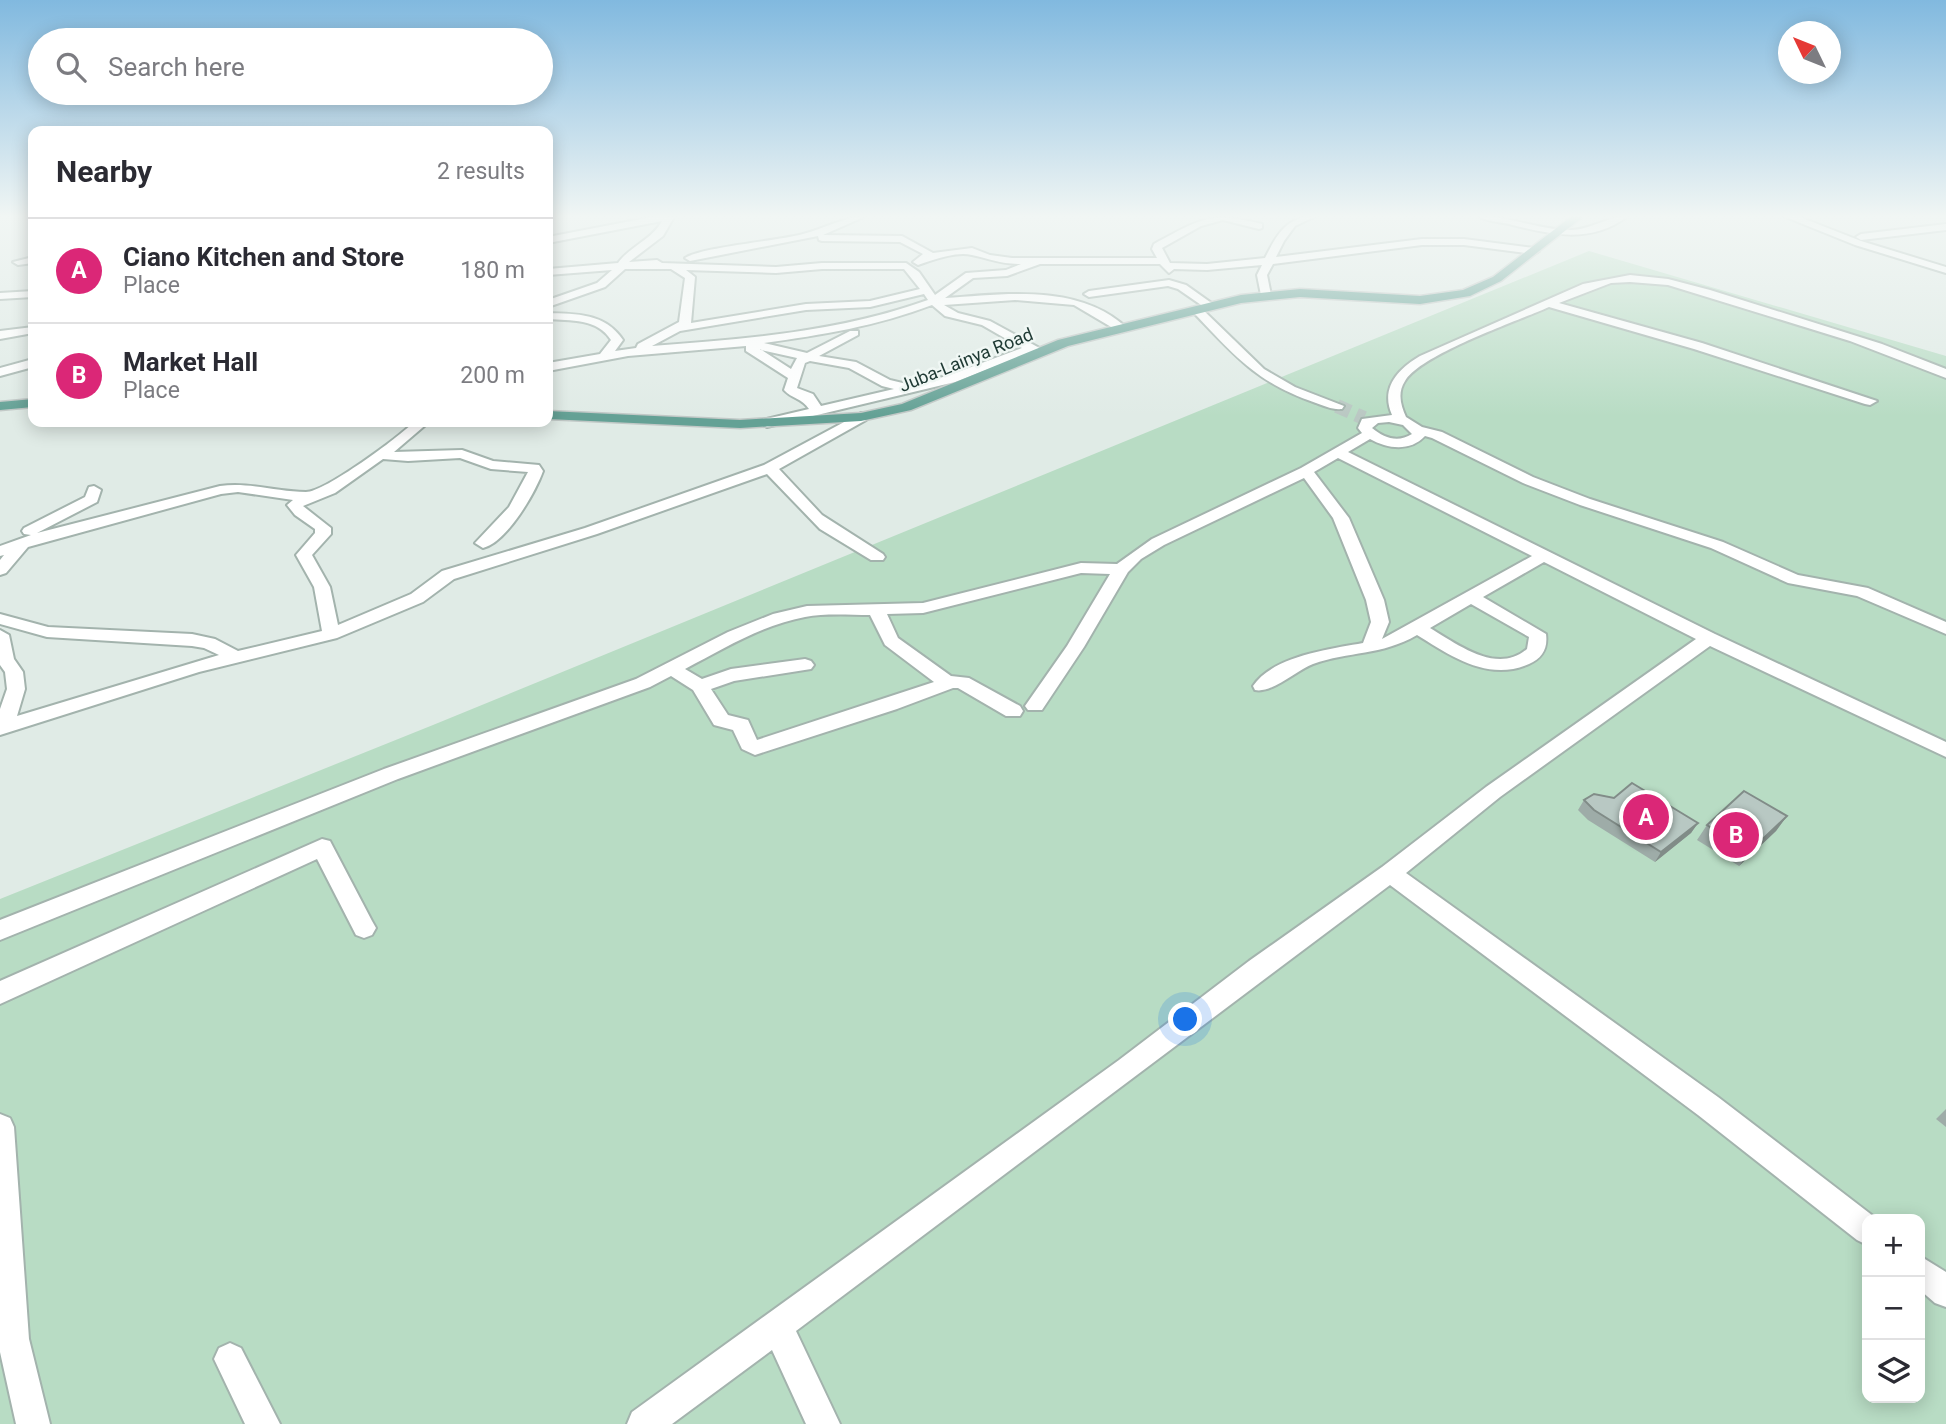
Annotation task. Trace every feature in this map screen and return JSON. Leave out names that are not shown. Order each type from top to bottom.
[{"type":"main road","name":"Juba-Lainya Road","points":[[553,415],[766,423],[861,417],[906,407],[1036,350],[1266,295],[1300,293],[1420,300],[1441,298],[1491,282]]},
{"type":"main road","points":[[0,406],[28,403]]},
{"type":"street","points":[[553,302],[592,289],[601,282]]},
{"type":"street","points":[[681,328],[686,321],[685,303],[689,282]]},
{"type":"street","points":[[919,282],[948,313],[980,321],[1036,350]]},
{"type":"street","points":[[934,301],[957,282]]},
{"type":"street","points":[[1263,282],[1266,295]]},
{"type":"street","points":[[1601,282],[1427,356],[1395,384],[1394,408],[1401,420],[1528,480],[1585,502],[1717,545],[1794,579],[1862,592],[1946,629]]},
{"type":"street","points":[[1664,282],[1856,339],[1946,374]]},
{"type":"street","points":[[1089,294],[1132,290],[1157,283],[1173,284],[1204,309],[1247,363],[1296,396],[1331,408]]},
{"type":"street","points":[[635,351],[681,328],[806,307],[870,304],[925,291]]},
{"type":"street","points":[[0,296],[28,294]]},
{"type":"street","points":[[980,321],[1019,297]]},
{"type":"street","points":[[553,366],[635,351],[739,343],[816,333],[878,320],[934,301],[1019,297],[1079,303],[1122,329]]},
{"type":"street","points":[[1548,303],[1698,346],[1870,401]]},
{"type":"street","points":[[553,316],[589,320],[612,330],[617,340],[605,355]]},
{"type":"street","points":[[817,411],[808,397],[790,390],[800,361],[878,320]]},
{"type":"street","points":[[0,335],[28,331]]},
{"type":"street","points":[[739,343],[852,365],[886,383],[914,389]]},
{"type":"street","points":[[739,343],[793,376]]},
{"type":"street","points":[[766,423],[951,379],[1036,350]]},
{"type":"street","points":[[0,372],[28,364]]},
{"type":"street","points":[[2,725],[105,693],[331,634],[417,598],[447,575],[591,531],[769,468],[861,417]]},
{"type":"street","points":[[1035,706],[1075,647],[1121,569],[1135,556],[1158,542],[1339,453],[1365,425],[1401,420]]},
{"type":"street","points":[[1365,425],[1384,441],[1405,443],[1417,438],[1419,430]]},
{"type":"street","points":[[331,634],[323,587],[304,555],[323,534],[323,528],[316,521],[299,513],[295,505],[307,497],[328,491],[395,446],[416,427]]},
{"type":"street","points":[[1339,453],[1709,638],[1946,750]]},
{"type":"street","points":[[381,455],[408,457],[462,454],[491,465],[534,468],[536,471],[529,490],[513,514],[482,542]]},
{"type":"street","points":[[769,468],[787,482],[800,502],[837,534],[877,557]]},
{"type":"street","points":[[1306,471],[1341,518],[1376,600],[1380,622],[1370,647]]},
{"type":"street","points":[[12,547],[220,490],[238,488],[307,497]]},
{"type":"street","points":[[0,570],[12,547],[38,526],[92,499],[94,490]]},
{"type":"street","points":[[1262,686],[1280,673],[1309,659],[1390,643],[1543,556]]},
{"type":"street","points":[[0,930],[366,784],[586,705],[673,669],[734,636],[779,618],[807,611],[923,608],[1081,568],[1121,569]]},
{"type":"street","points":[[1418,628],[1478,662],[1503,667],[1519,663],[1535,653],[1539,643],[1537,634],[1471,597]]},
{"type":"street","points":[[876,610],[891,641],[948,682]]},
{"type":"street","points":[[0,619],[47,632],[192,639],[209,643],[236,657]]},
{"type":"street","points":[[0,635],[5,659],[14,672],[16,689],[2,725]]},
{"type":"street","points":[[644,1424],[1128,1069],[1258,968],[1390,873],[1493,792],[1709,638]]},
{"type":"street","points":[[700,686],[731,675],[805,665]]},
{"type":"street","points":[[673,669],[700,686],[719,718],[725,723],[741,725],[749,744],[755,748],[890,705],[948,682],[962,682],[1013,711]]},
{"type":"street","points":[[0,993],[322,848],[364,928]]},
{"type":"street","points":[[1390,873],[1698,1098],[1862,1226]]},
{"type":"street","points":[[0,1127],[4,1228],[13,1339],[33,1424]]},
{"type":"street","points":[[1925,1275],[1946,1292]]},
{"type":"street","points":[[778,1328],[823,1424]]},
{"type":"street","points":[[230,1359],[263,1424]]},
{"type":"green space","points":[[1512,282],[1696,282],[1946,356],[1946,1424],[0,1424],[0,899],[433,725]]},
{"type":"building","points":[[1632,783],[1698,823],[1661,852],[1594,810],[1584,800],[1594,794],[1614,798]]},
{"type":"building","points":[[1744,791],[1787,816],[1750,851],[1707,825]]},
{"type":"tunnel","points":[[1337,406],[1364,418]]},
{"type":"place","name":"Ciano Kitchen and Store","points":[[1646,817]]},
{"type":"place","name":"Market Hall","points":[[1736,835]]}]
